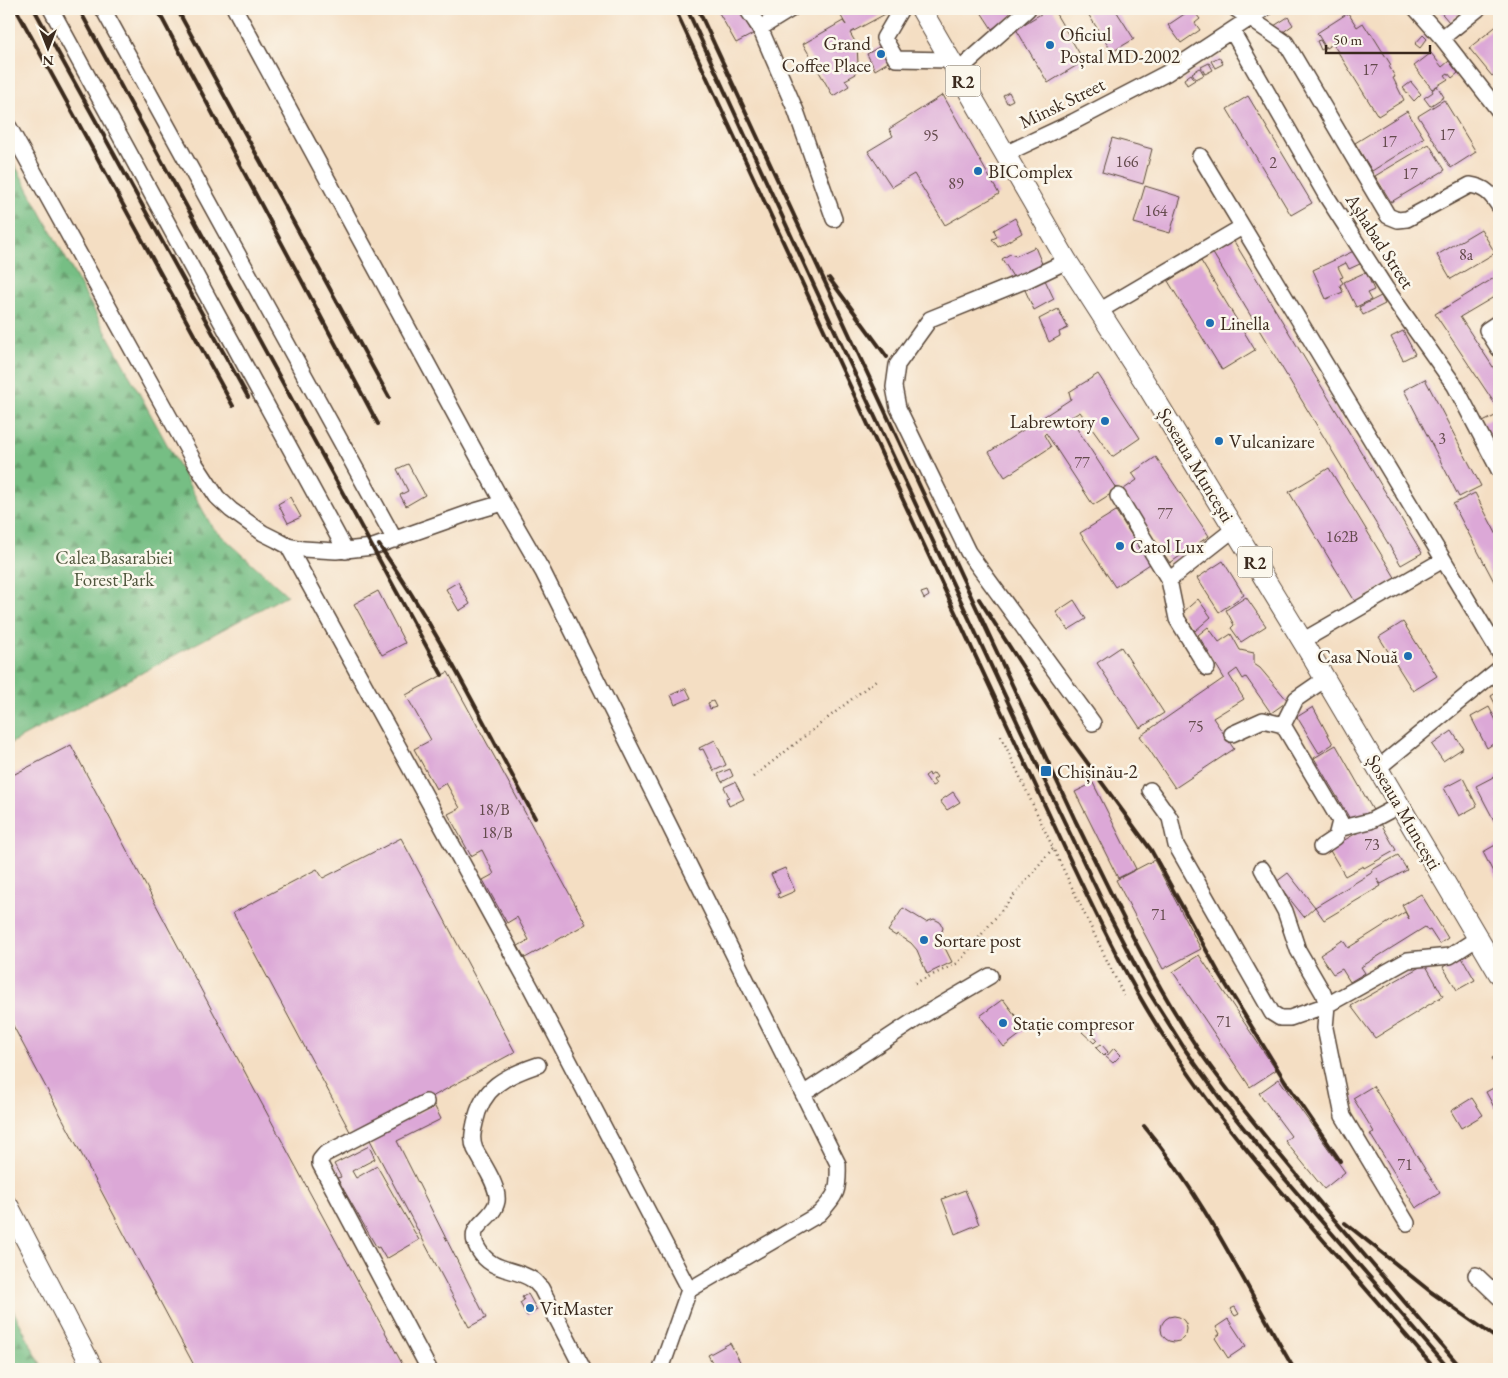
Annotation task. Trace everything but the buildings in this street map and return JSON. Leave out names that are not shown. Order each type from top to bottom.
[{"type":"main road","name":"Șoseaua Muncești","points":[[921,9],[1067,261],[1152,393],[1302,640],[1499,974]]},
{"type":"main road","points":[[9,1206],[93,1369]]},
{"type":"street","points":[[51,9],[346,551]]},
{"type":"street","points":[[103,9],[395,540]]},
{"type":"street","points":[[235,9],[503,503],[543,572],[838,1164],[839,1184],[832,1201],[819,1214],[689,1290],[661,1369]]},
{"type":"street","points":[[747,9],[760,28],[796,111],[834,220]]},
{"type":"street","points":[[760,28],[791,9]]},
{"type":"street","points":[[900,9],[884,38],[896,59],[954,65],[1028,9]]},
{"type":"street","points":[[1236,9],[1286,43],[1388,216],[1398,220],[1407,219],[1470,185],[1479,186],[1489,192],[1499,206]]},
{"type":"street","name":"Minsk Street","points":[[1005,154],[1073,122],[1166,74],[1264,9]]},
{"type":"street","points":[[1416,9],[1442,38],[1499,111]]},
{"type":"street","points":[[1442,38],[1478,9]]},
{"type":"street","name":"Așhabad Street","points":[[1232,31],[1327,196],[1386,287],[1455,386],[1499,470]]},
{"type":"street","points":[[9,127],[205,481],[217,497],[231,510],[263,532],[288,546],[346,551],[374,547],[503,503]]},
{"type":"street","points":[[1200,156],[1499,652]]},
{"type":"street","points":[[1099,310],[1242,227]]},
{"type":"street","points":[[1067,261],[1029,279],[930,319],[897,365],[894,387],[898,408],[968,552],[1093,724]]},
{"type":"street","points":[[1499,322],[1487,330],[1499,350]]},
{"type":"street","points":[[1118,496],[1169,580],[1176,619],[1207,668]]},
{"type":"street","points":[[1169,580],[1234,529]]},
{"type":"street","points":[[288,546],[530,988],[689,1290]]},
{"type":"street","points":[[1302,640],[1444,560]]},
{"type":"street","points":[[1378,768],[1499,669]]},
{"type":"street","points":[[1283,725],[1296,699],[1325,679]]},
{"type":"street","points":[[1232,734],[1263,720],[1283,725],[1340,821],[1336,837],[1321,847]]},
{"type":"street","points":[[1150,790],[1170,818],[1176,845],[1272,1013],[1280,1018],[1290,1018],[1327,1006],[1408,960],[1450,956],[1478,938]]},
{"type":"street","points":[[1338,829],[1370,821],[1400,805]]},
{"type":"street","points":[[1262,869],[1285,911],[1298,950],[1323,993],[1327,1006],[1325,1028],[1343,1116],[1407,1223]]},
{"type":"street","points":[[803,1094],[915,1020],[990,976]]},
{"type":"street","points":[[538,1065],[513,1075],[488,1091],[477,1114],[472,1140],[496,1190],[497,1200],[493,1211],[475,1229],[474,1238],[484,1257],[494,1265],[533,1280],[541,1288],[583,1369]]},
{"type":"street","points":[[426,1102],[325,1154],[320,1160],[320,1164],[429,1369]]},
{"type":"street","points":[[1476,1274],[1499,1297]]},
{"type":"path","points":[[753,777],[876,680]]},
{"type":"path","points":[[1001,736],[1052,848],[1124,996]]},
{"type":"path","points":[[915,982],[958,963],[1052,848]]},
{"type":"green space","name":"Calea Basarabiei Forest Park","points":[[9,154],[212,527],[287,595],[9,744]]},
{"type":"green space","points":[[9,1302],[43,1369],[9,1369]]},
{"type":"railway","points":[[16,9],[233,406]]},
{"type":"railway","points":[[34,9],[248,397]]},
{"type":"railway","points":[[79,9],[442,675]]},
{"type":"railway","points":[[157,9],[378,424]]},
{"type":"railway","points":[[177,9],[389,397]]},
{"type":"railway","points":[[675,9],[1073,866],[1132,984],[1159,1030],[1227,1125],[1284,1195],[1435,1369]]},
{"type":"railway","points":[[687,9],[1041,773],[1109,915],[1150,994],[1186,1051],[1224,1104],[1285,1179],[1449,1369]]},
{"type":"railway","points":[[698,9],[1075,820],[1132,935],[1163,992],[1196,1046],[1233,1096],[1319,1202],[1462,1369]]},
{"type":"railway","points":[[829,278],[887,357]]},
{"type":"railway","points":[[379,545],[442,645],[535,818]]},
{"type":"railway","points":[[979,599],[1062,728],[1151,850],[1220,975],[1285,1081],[1340,1161]]},
{"type":"railway","points":[[1144,1126],[1167,1155],[1206,1214],[1294,1369]]},
{"type":"railway","points":[[1345,1223],[1431,1292],[1499,1340]]},
{"type":"place","name":"Oficiul Poștal MD-2002","points":[[1050,45]]},
{"type":"place","name":"Grand Coffee Place","points":[[881,54]]},
{"type":"place","name":"BIComplex","points":[[978,171]]},
{"type":"place","name":"Linella","points":[[1210,323]]},
{"type":"place","name":"Labrewtory","points":[[1105,421]]},
{"type":"place","name":"Vulcanizare","points":[[1219,441]]},
{"type":"place","name":"Catol Lux","points":[[1120,546]]},
{"type":"place","name":"Casa Nouă","points":[[1408,656]]},
{"type":"place","name":"Chișinău-2","points":[[1046,771]]},
{"type":"place","name":"Sortare post","points":[[924,940]]},
{"type":"place","name":"Stație compresor","points":[[1003,1023]]},
{"type":"place","name":"VitMaster","points":[[530,1308]]}]
